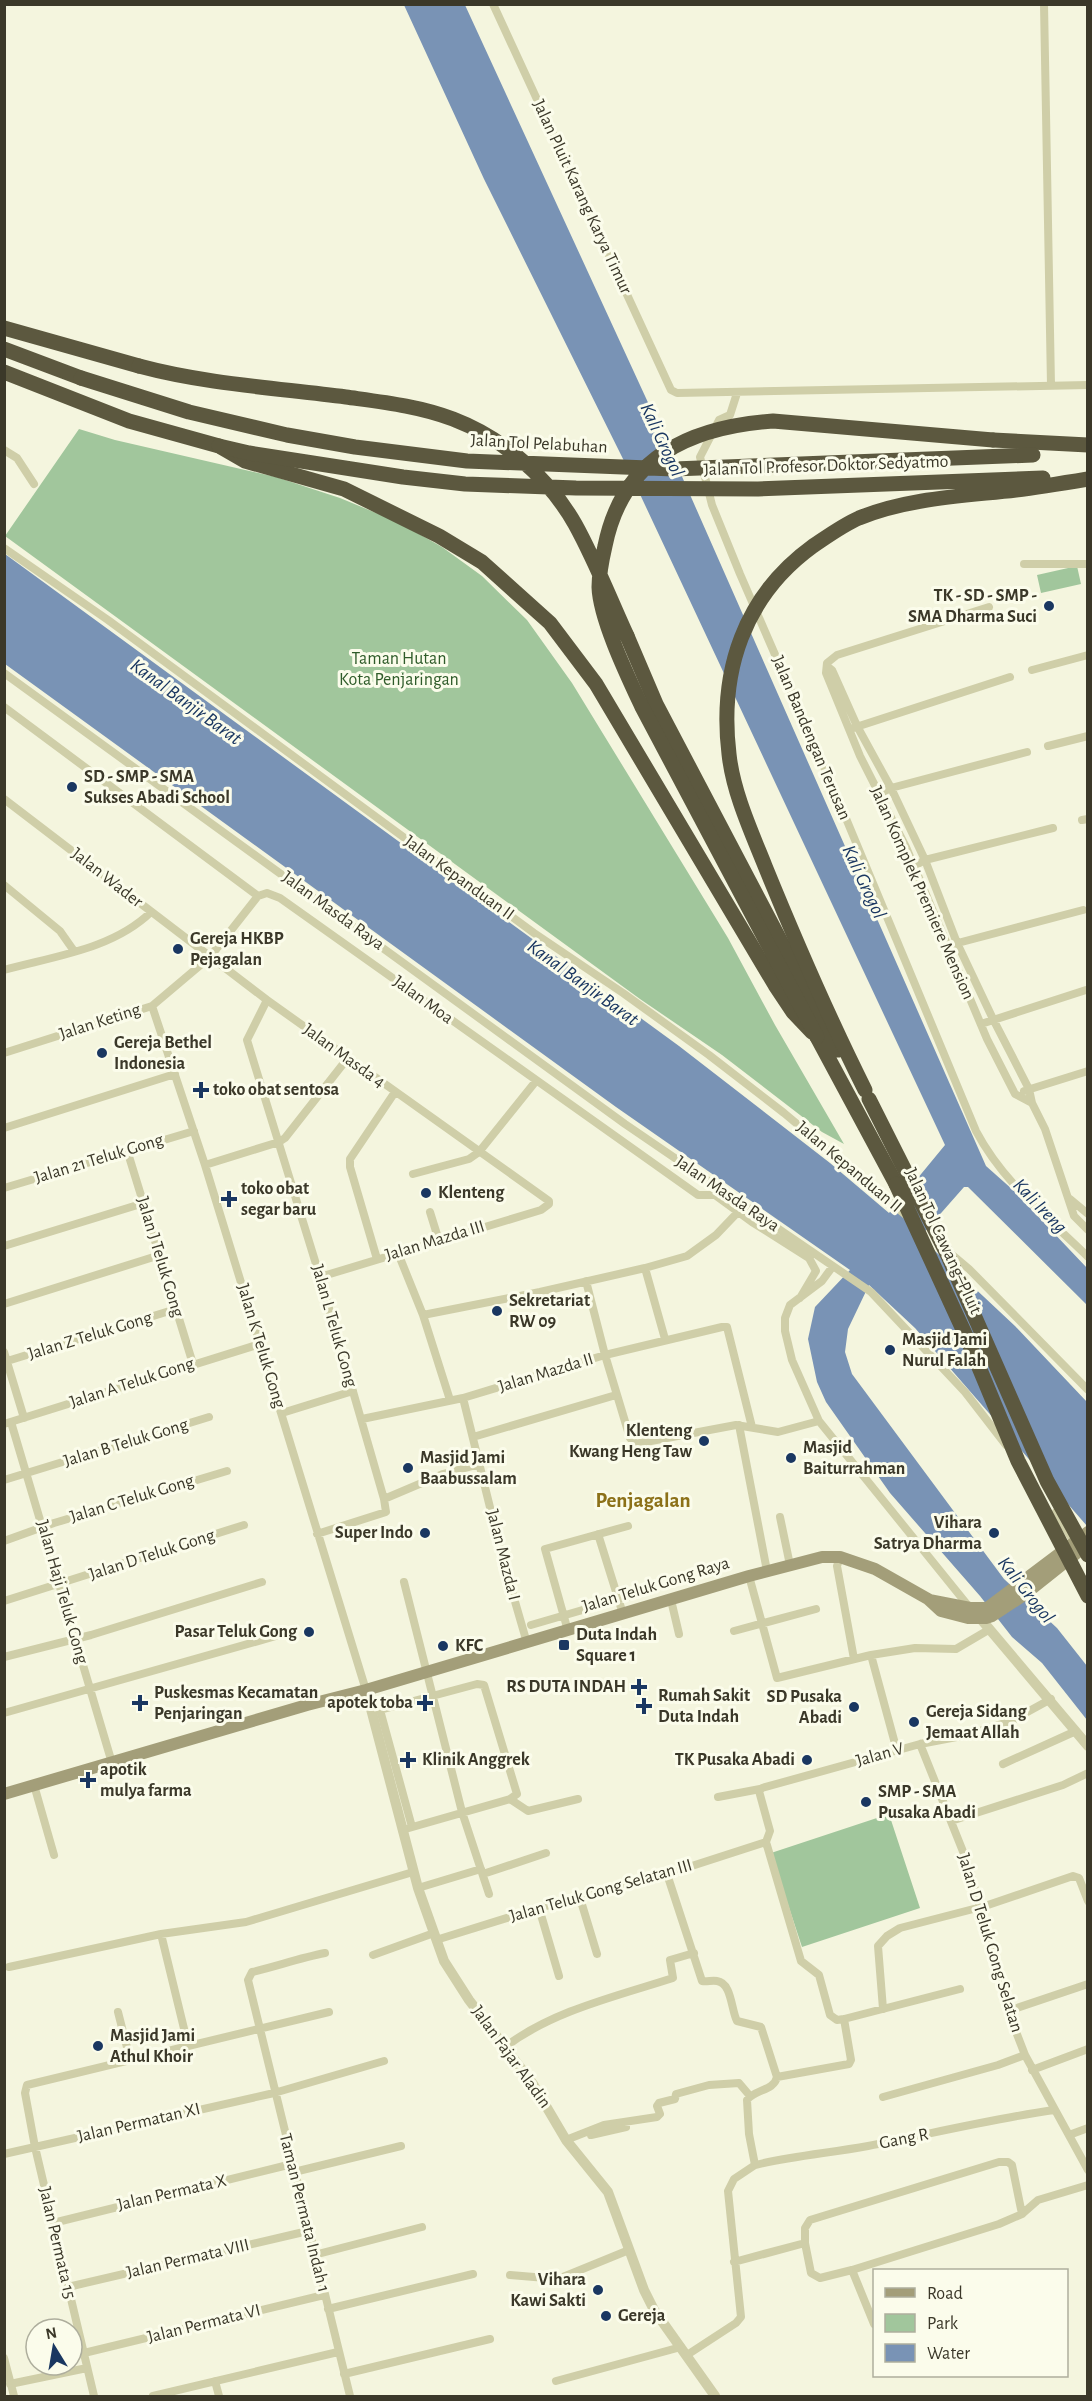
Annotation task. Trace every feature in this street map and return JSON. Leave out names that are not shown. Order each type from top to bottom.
[{"type":"highway","points":[[4,328],[68,348],[198,379],[394,404],[438,414],[482,433],[522,461],[556,498],[575,524],[656,704],[848,1069],[868,1098]]},
{"type":"highway","name":"Jalan Tol Pelabuhan","points":[[4,349],[81,378],[189,412],[287,435],[355,447],[467,461],[674,469],[1088,452]]},
{"type":"highway","name":"Jalan Tol Profesor Doktor Sedyatmo","points":[[4,372],[129,421],[219,446],[249,453],[403,477],[465,484],[576,488],[758,489],[1088,477]]},
{"type":"highway","name":"Jalan Tol Cawang–Pluit","points":[[1088,445],[993,440],[773,421],[742,423],[714,429],[667,449],[634,480],[620,501],[609,525],[599,586],[611,631],[642,707],[896,1184],[966,1336],[1018,1461],[1088,1596]]},
{"type":"highway","points":[[219,446],[244,460],[344,489],[439,536],[482,562],[550,622],[596,684],[631,738],[775,985],[793,1012],[817,1037]]},
{"type":"highway","points":[[868,1098],[824,1009],[756,843],[734,781],[726,718],[735,652],[755,608],[769,586],[806,551],[831,533],[860,518],[886,509],[939,499],[1088,477]]},
{"type":"highway","name":"Jalan Tol Cawang–Pluit","points":[[868,1098],[948,1256],[1078,1550]]},
{"type":"main road","points":[[986,1614],[1078,1550],[1088,1532]]},
{"type":"main road","name":"Jalan Teluk Gong Raya","points":[[4,1794],[568,1631],[749,1576],[822,1557],[840,1557],[875,1569],[928,1599],[941,1611],[968,1618],[986,1614]]},
{"type":"main road","name":"Jalan Teluk Gong Raya","points":[[928,1599],[968,1607],[986,1614]]},
{"type":"street","name":"Jalan Pluit Karang Karya Timur","points":[[493,4],[671,390],[677,393],[737,393]]},
{"type":"street","points":[[1044,4],[1051,385]]},
{"type":"street","points":[[737,393],[1088,385]]},
{"type":"street","name":"Jalan Bandengan Terusan","points":[[737,393],[730,415],[719,420],[700,457],[712,505],[976,1131],[986,1150],[1001,1170],[1088,1257]]},
{"type":"street","points":[[4,450],[17,458],[34,484]]},
{"type":"street","name":"Jalan Kepanduan II","points":[[4,548],[108,620],[534,933],[709,1055],[784,1113],[969,1269],[1088,1390]]},
{"type":"street","points":[[1024,564],[1088,564]]},
{"type":"street","name":"Jalan Komplek Premiere Mension","points":[[989,607],[847,651],[834,657],[828,670],[878,794],[914,866],[981,1024],[1016,1094]]},
{"type":"street","points":[[1032,670],[1088,655]]},
{"type":"street","name":"Jalan Masda Raya","points":[[4,674],[625,1124],[871,1293],[965,1392],[1032,1478],[1034,1487],[1078,1550]]},
{"type":"street","points":[[853,728],[1010,677]]},
{"type":"street","name":"Jalan Moa","points":[[4,707],[258,896],[267,893],[280,898],[698,1196],[715,1195],[811,1261],[816,1271],[800,1298]]},
{"type":"street","name":"Jalan Komplek Premiere Mension","points":[[853,728],[891,788],[925,860],[957,943],[1029,1089],[1032,1103],[1045,1130],[1077,1220],[1088,1230]]},
{"type":"street","points":[[1048,746],[1088,736]]},
{"type":"street","points":[[878,794],[891,788],[1027,752]]},
{"type":"street","name":"Jalan Wader","points":[[4,799],[210,957]]},
{"type":"street","points":[[914,866],[925,860],[1053,828]]},
{"type":"street","points":[[4,885],[60,930],[74,951]]},
{"type":"street","name":"Jalan Keting","points":[[4,1053],[152,1006],[210,957],[258,896]]},
{"type":"street","points":[[948,947],[1083,910]]},
{"type":"street","points":[[4,970],[114,938],[136,927],[151,912]]},
{"type":"street","name":"Jalan Masda 4","points":[[210,957],[347,1059],[548,1198],[549,1204]]},
{"type":"street","points":[[981,1024],[1086,990]]},
{"type":"street","name":"Jalan L Teluk Gong","points":[[267,1000],[247,1040],[362,1419],[386,1512],[317,1534]]},
{"type":"street","name":"Jalan K Teluk Gong","points":[[152,1006],[205,1165],[365,1689]]},
{"type":"street","points":[[205,1165],[279,1142],[297,1125],[347,1059]]},
{"type":"street","points":[[1016,1094],[1088,1071]]},
{"type":"street","points":[[4,1128],[175,1074]]},
{"type":"street","points":[[413,1174],[468,1159],[479,1152],[536,1081]]},
{"type":"street","points":[[377,1259],[350,1167],[350,1159],[395,1092]]},
{"type":"street","points":[[1016,1094],[1032,1103]]},
{"type":"street","name":"Jalan 21 Teluk Gong","points":[[4,1188],[194,1131]]},
{"type":"street","name":"Jalan J Teluk Gong","points":[[127,1150],[193,1364]]},
{"type":"street","name":"Jalan Komplek Premiere Mension","points":[[1069,1198],[1086,1213],[1077,1220]]},
{"type":"street","points":[[4,1246],[144,1203]]},
{"type":"street","name":"Jalan Mazda III","points":[[320,1277],[541,1210],[549,1204]]},
{"type":"street","points":[[430,1212],[439,1240]]},
{"type":"street","points":[[423,1315],[645,1268],[687,1256],[698,1250],[738,1212]]},
{"type":"street","points":[[398,1253],[423,1315],[450,1400]]},
{"type":"street","points":[[4,1304],[160,1255]]},
{"type":"street","points":[[645,1268],[665,1339]]},
{"type":"street","points":[[836,1268],[790,1305],[785,1318],[785,1331],[792,1360],[819,1421],[968,1607]]},
{"type":"street","points":[[586,1281],[616,1395],[630,1438],[635,1444],[739,1425],[777,1432],[819,1421]]},
{"type":"street","name":"Jalan Z Teluk Gong","points":[[6,1362],[176,1309]]},
{"type":"street","name":"Jalan Mazda II","points":[[362,1419],[463,1398],[605,1355],[665,1339],[727,1327],[752,1427]]},
{"type":"street","name":"Jalan A Teluk Gong","points":[[8,1423],[260,1344]]},
{"type":"street","points":[[4,1352],[24,1418]]},
{"type":"street","points":[[282,1413],[353,1391]]},
{"type":"street","points":[[473,1437],[616,1395]]},
{"type":"street","name":"Jalan Mazda I","points":[[463,1398],[526,1642]]},
{"type":"street","name":"Jalan B Teluk Gong","points":[[4,1480],[209,1417]]},
{"type":"street","name":"Jalan Haji Teluk Gong","points":[[8,1423],[27,1474],[112,1763]]},
{"type":"street","points":[[739,1425],[767,1571]]},
{"type":"street","points":[[384,1499],[442,1474],[480,1464]]},
{"type":"street","name":"Jalan C Teluk Gong","points":[[4,1541],[35,1532],[42,1527],[227,1471]]},
{"type":"street","points":[[780,1517],[790,1565]]},
{"type":"street","name":"Jalan D Teluk Gong","points":[[4,1601],[244,1525]]},
{"type":"street","points":[[568,1631],[545,1549],[628,1526]]},
{"type":"street","points":[[598,1534],[623,1614]]},
{"type":"street","points":[[840,1557],[837,1566],[854,1659]]},
{"type":"street","points":[[749,1576],[777,1678],[871,1655],[915,1648],[956,1649],[990,1629]]},
{"type":"street","points":[[4,1657],[76,1638],[261,1582]]},
{"type":"street","points":[[404,1582],[462,1812],[489,1894]]},
{"type":"street","points":[[531,1625],[641,1593]]},
{"type":"street","points":[[671,1600],[679,1634]]},
{"type":"street","points":[[734,1631],[816,1609]]},
{"type":"street","points":[[986,1614],[990,1629],[1051,1699],[1088,1746]]},
{"type":"street","points":[[4,1713],[276,1636]]},
{"type":"street","points":[[871,1655],[897,1751]]},
{"type":"street","points":[[477,1684],[484,1685],[517,1793],[510,1799],[407,1829],[380,1710],[433,1697],[477,1684]]},
{"type":"street","name":"Jalan Fajar Aladin","points":[[365,1689],[407,1829],[413,1872],[449,1970],[533,2084],[567,2141],[608,2192],[644,2290],[654,2310],[715,2397]]},
{"type":"street","name":"Jalan V","points":[[718,1797],[760,1789],[920,1744],[968,1735],[1011,1721],[1051,1699]]},
{"type":"street","points":[[1003,1764],[1076,1731]]},
{"type":"street","name":"Jalan D Teluk Gong Selatan","points":[[920,1744],[968,1864],[1008,2011],[1025,2055],[1088,2170]]},
{"type":"street","points":[[951,1821],[1063,1785],[1088,1773]]},
{"type":"street","points":[[34,1785],[54,1855]]},
{"type":"street","points":[[760,1789],[770,1831],[766,1842],[801,1961],[819,1975],[830,2015],[837,2020],[844,2019],[960,1989]]},
{"type":"street","points":[[510,1799],[528,1811],[578,1799]]},
{"type":"street","name":"Jalan Teluk Gong Selatan III","points":[[373,1955],[667,1874],[766,1842]]},
{"type":"street","points":[[418,1888],[546,1853]]},
{"type":"street","points":[[9,1967],[161,1934],[246,1922],[413,1872]]},
{"type":"street","points":[[556,2381],[684,2351],[740,2320],[728,2191],[734,2180],[754,2165],[746,2106],[750,2096],[772,2086],[776,2083],[777,2077],[761,2027],[737,2020],[728,1990],[723,1984],[716,1981],[702,1981],[667,1874]]},
{"type":"street","points":[[883,2009],[878,1947],[887,1936],[900,1928],[979,1907],[1073,1876],[1079,1878],[1088,1901]]},
{"type":"street","points":[[580,1898],[597,1954]]},
{"type":"street","points":[[539,1908],[559,1976]]},
{"type":"street","points":[[161,1934],[188,2045]]},
{"type":"street","name":"Taman Permata Indah 1","points":[[325,1953],[288,1960],[249,1975],[248,1980],[258,2029],[350,2397]]},
{"type":"street","points":[[505,2047],[520,2035],[603,1998],[673,1978],[670,1960],[694,1953]]},
{"type":"street","points":[[1008,2011],[1088,1984]]},
{"type":"street","points":[[118,2012],[130,2059],[329,2012]]},
{"type":"street","points":[[777,2077],[849,2064],[851,2060],[844,2019]]},
{"type":"street","points":[[1032,2070],[1088,2049]]},
{"type":"street","points":[[883,2097],[998,2065],[1025,2055]]},
{"type":"street","name":"Jalan Permata 15","points":[[75,2317],[35,2147],[26,2088],[35,2081],[130,2059]]},
{"type":"street","name":"Jalan Permatan XI","points":[[4,2154],[274,2093],[384,2061]]},
{"type":"street","points":[[567,2141],[604,2125],[657,2117],[660,2114],[657,2106],[659,2103],[675,2099],[676,2094],[709,2085],[739,2084],[750,2096]]},
{"type":"street","name":"Gang R","points":[[754,2165],[785,2157],[844,2150],[939,2132],[1003,2117],[1054,2110]]},
{"type":"street","points":[[567,2141],[626,2127]]},
{"type":"street","points":[[1069,2134],[1088,2128]]},
{"type":"street","name":"Jalan Permata X","points":[[52,2223],[401,2146]]},
{"type":"street","points":[[1022,2214],[1012,2165],[1008,2162],[999,2162],[810,2220],[805,2228],[805,2243],[811,2273],[820,2278],[852,2270],[999,2224],[1022,2214],[1038,2200],[1088,2185]]},
{"type":"street","points":[[314,2255],[422,2227]]},
{"type":"street","name":"Jalan Permata VIII","points":[[68,2287],[308,2230]]},
{"type":"street","points":[[734,2262],[805,2243]]},
{"type":"street","points":[[510,2275],[558,2279],[629,2250]]},
{"type":"street","points":[[852,2270],[873,2322]]},
{"type":"street","points":[[328,2309],[472,2274]]},
{"type":"street","name":"Jalan Permata VI","points":[[84,2353],[324,2295]]},
{"type":"street","points":[[344,2374],[490,2339]]},
{"type":"street","points":[[153,2397],[338,2352]]},
{"type":"street","name":"Jalan Permata 15","points":[[84,2353],[94,2397]]},
{"type":"street","points":[[4,2358],[14,2397]]},
{"type":"street","points":[[9,2384],[87,2368]]},
{"type":"street","points":[[215,2381],[219,2397]]},
{"type":"green space","name":"Taman Hutan Kota Penjaringan","points":[[79,429],[115,440],[276,477],[340,498],[398,522],[442,547],[482,576],[527,620],[572,683],[728,938],[844,1144],[822,1132],[722,1055],[640,999],[5,536]]},
{"type":"green space","points":[[1077,566],[1081,584],[1041,593],[1037,575]]},
{"type":"green space","points":[[889,1814],[920,1908],[802,1947],[771,1853]]},
{"type":"water","points":[[404,5],[465,5],[680,472],[986,1166],[1013,1190],[1087,1268],[1087,1305],[968,1187],[964,1187],[920,1237],[1015,1326],[1087,1402],[1087,1526],[915,1328],[869,1285],[848,1329],[845,1352],[852,1374],[1004,1579],[1057,1628],[1087,1666],[1087,1720],[1042,1663],[1012,1637],[980,1596],[890,1493],[826,1402],[817,1382],[808,1339],[815,1307],[850,1270],[616,1107],[5,664],[5,554],[679,1046],[830,1163],[889,1213],[945,1145],[630,473],[484,179]]},
{"type":"place","name":"TK - SD - SMP - SMA Dharma Suci","points":[[1049,606]]},
{"type":"place","name":"SD - SMP - SMA Sukses Abadi School","points":[[72,787]]},
{"type":"place","name":"Gereja HKBP Pejagalan","points":[[178,949]]},
{"type":"place","name":"Gereja Bethel Indonesia","points":[[102,1053]]},
{"type":"place","name":"toko obat sentosa","points":[[201,1090]]},
{"type":"place","name":"Klenteng","points":[[426,1193]]},
{"type":"place","name":"toko obat segar baru","points":[[229,1199]]},
{"type":"place","name":"Sekretariat RW 09","points":[[497,1311]]},
{"type":"place","name":"Masjid Jami Nurul Falah","points":[[890,1350]]},
{"type":"place","name":"Klenteng Kwang Heng Taw","points":[[704,1441]]},
{"type":"place","name":"Masjid Baiturrahman","points":[[791,1458]]},
{"type":"place","name":"Masjid Jami Baabussalam","points":[[408,1468]]},
{"type":"place","name":"Super Indo","points":[[425,1533]]},
{"type":"place","name":"Vihara Satrya Dharma","points":[[994,1533]]},
{"type":"place","name":"Pasar Teluk Gong","points":[[309,1632]]},
{"type":"place","name":"Duta Indah Square 1","points":[[564,1645]]},
{"type":"place","name":"KFC","points":[[443,1646]]},
{"type":"place","name":"RS DUTA INDAH","points":[[639,1687]]},
{"type":"place","name":"Puskesmas Kecamatan Penjaringan","points":[[140,1703]]},
{"type":"place","name":"apotek toba","points":[[425,1703]]},
{"type":"place","name":"Rumah Sakit Duta Indah","points":[[644,1706]]},
{"type":"place","name":"SD Pusaka Abadi","points":[[854,1707]]},
{"type":"place","name":"Gereja Sidang Jemaat Allah","points":[[914,1722]]},
{"type":"place","name":"Klinik Anggrek","points":[[408,1760]]},
{"type":"place","name":"TK Pusaka Abadi","points":[[807,1760]]},
{"type":"place","name":"apotik mulya farma","points":[[88,1780]]},
{"type":"place","name":"SMP - SMA Pusaka Abadi","points":[[866,1802]]},
{"type":"place","name":"Masjid Jami Athul Khoir","points":[[98,2046]]},
{"type":"place","name":"Vihara Kawi Sakti","points":[[598,2290]]},
{"type":"place","name":"Gereja","points":[[606,2316]]},
{"type":"district","name":"Penjagalan","points":[[643,1500]]},
{"type":"water label","name":"Kali Grogol","points":[[662,440]]},
{"type":"water label","name":"Kanal Banjir Barat","points":[[186,702]]},
{"type":"water label","name":"Kali Grogol","points":[[864,882]]},
{"type":"water label","name":"Kanal Banjir Barat","points":[[583,983]]},
{"type":"water label","name":"Kali Ireng","points":[[1040,1206]]},
{"type":"water label","name":"Kali Grogol","points":[[1026,1590]]}]
